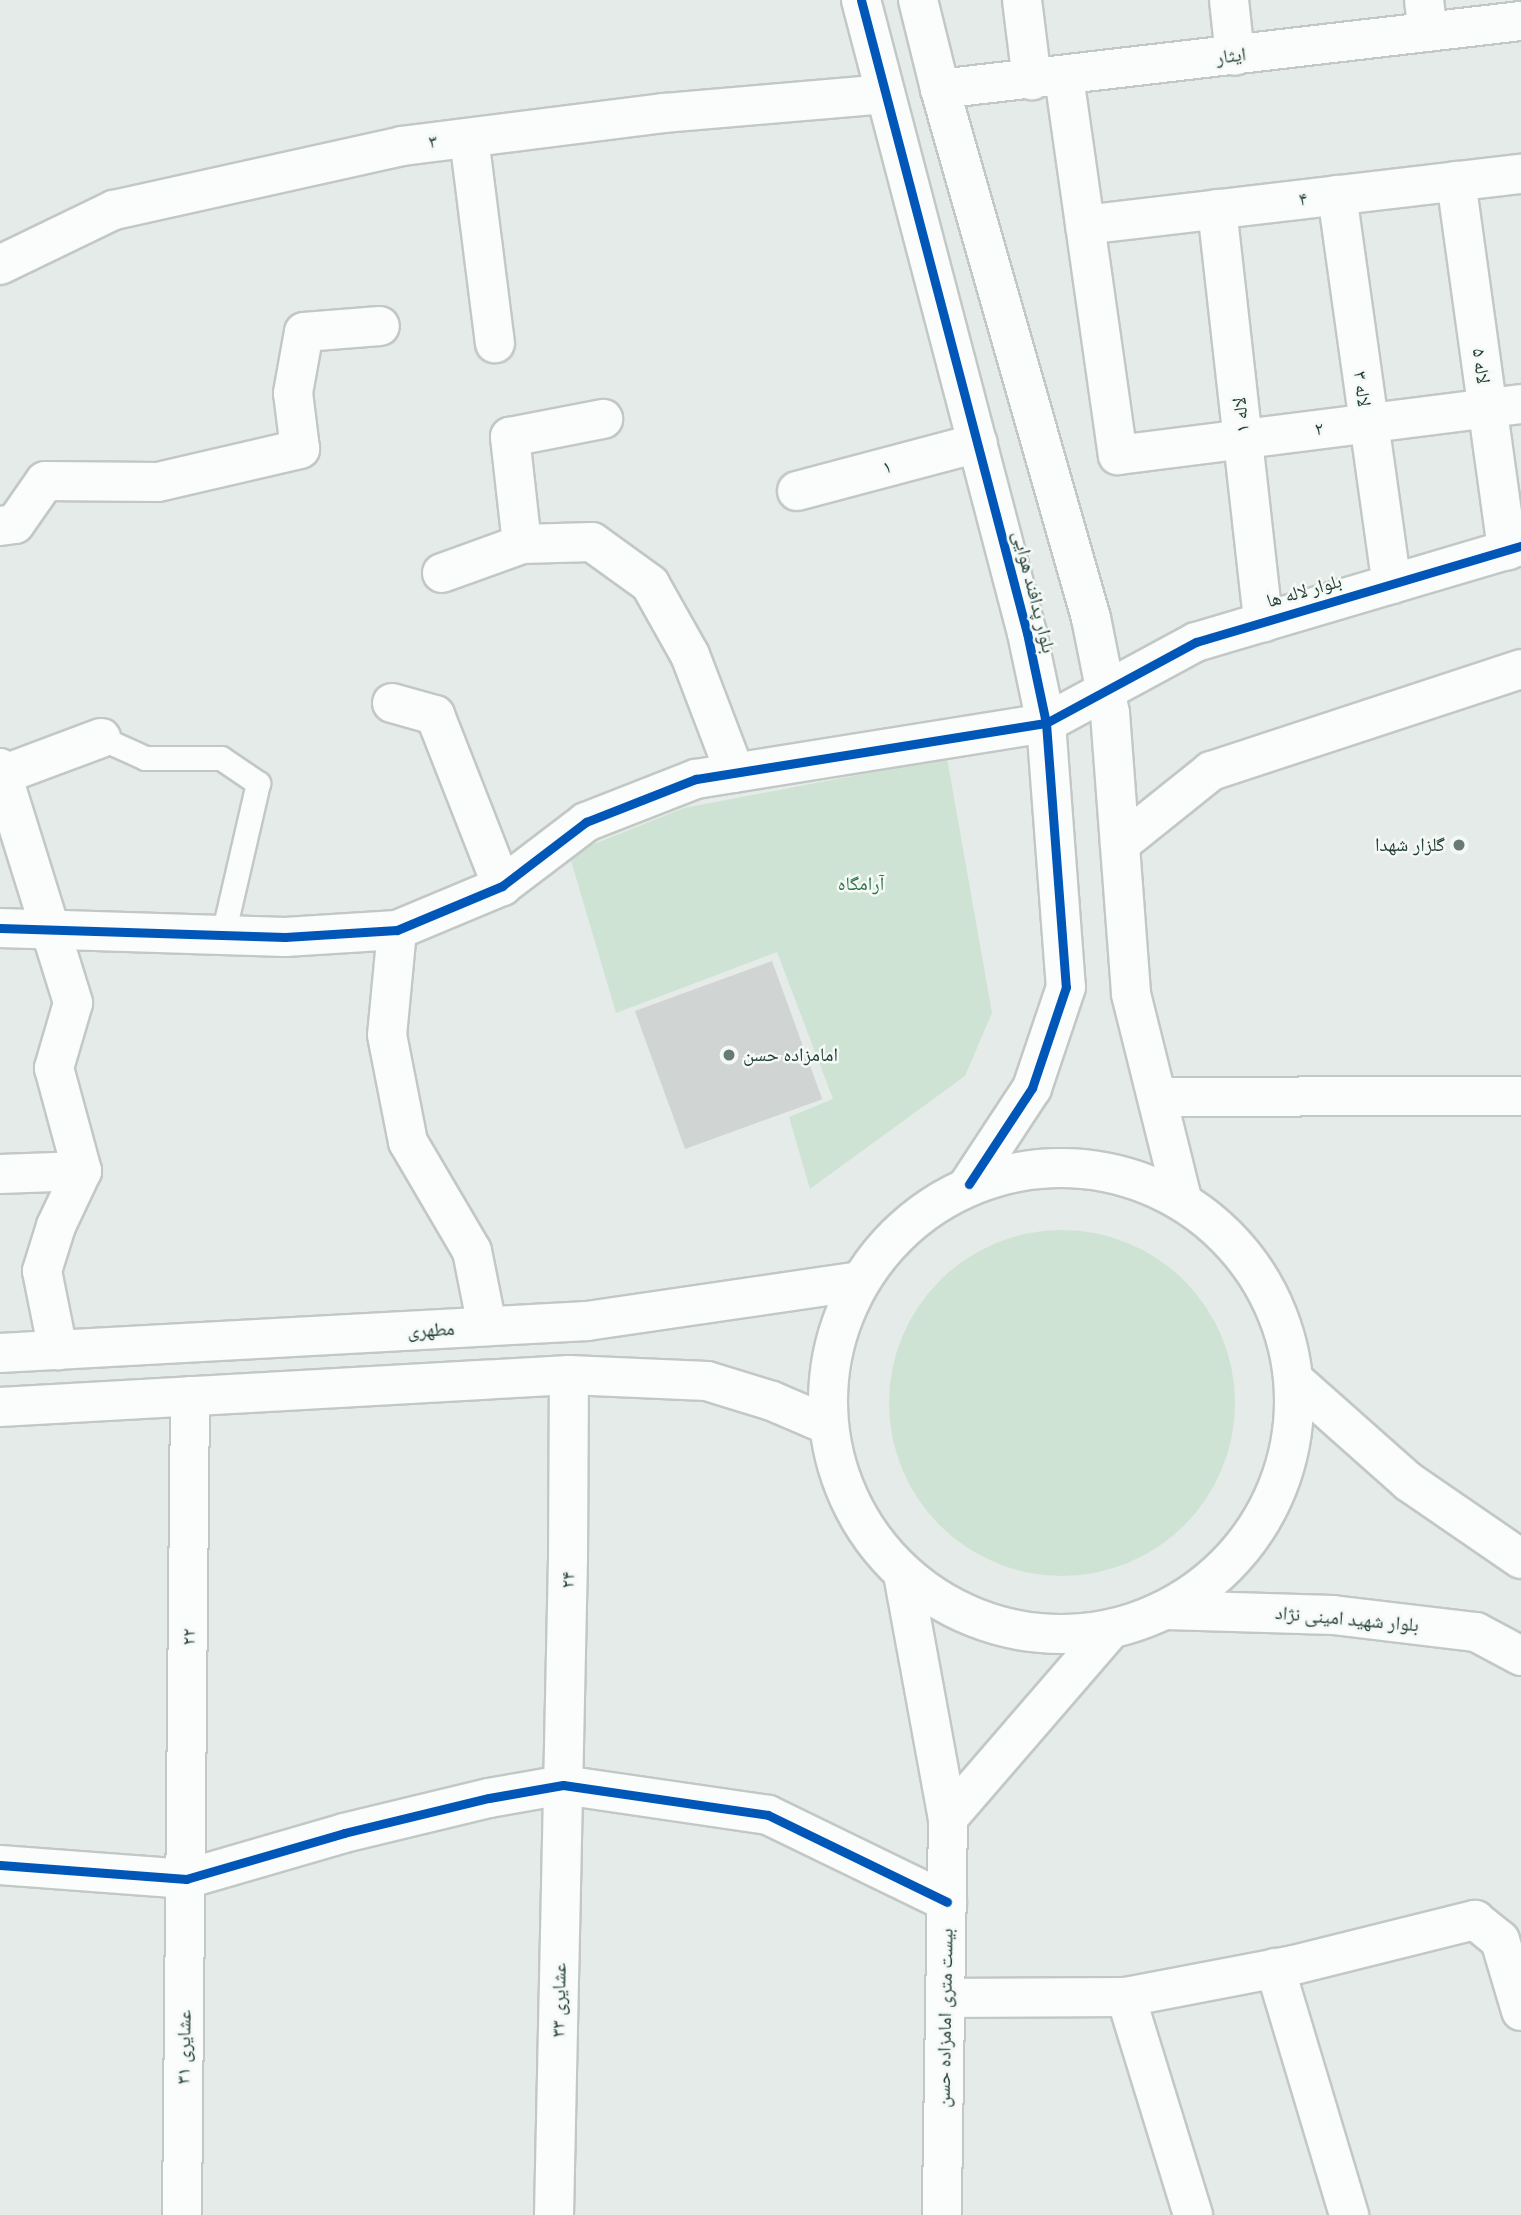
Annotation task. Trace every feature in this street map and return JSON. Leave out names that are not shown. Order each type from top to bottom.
[{"type":"street","name":"بلوار پدافند هوایی","points":[[861,0],[1027,633],[1046,723],[1066,987],[1032,1088],[969,1184]]},
{"type":"street","points":[[918,0],[940,89],[1091,618],[1106,690],[1131,994],[1182,1199]]},
{"type":"street","points":[[1022,0],[1048,78],[1085,225]]},
{"type":"street","points":[[1229,0],[1235,56]]},
{"type":"street","name":"ایثار","points":[[940,89],[1235,56],[1426,16],[1521,21]]},
{"type":"street","name":"۳","points":[[0,265],[114,210],[389,149],[664,113],[884,94]]},
{"type":"street","points":[[469,138],[495,343]]},
{"type":"street","name":"۴","points":[[1085,225],[1521,174]]},
{"type":"street","name":"لاله ۵","points":[[1457,181],[1504,406],[1514,548]]},
{"type":"street","name":"لاله ۳","points":[[1337,195],[1367,423],[1392,584]]},
{"type":"street","name":"لاله ۱","points":[[1217,209],[1263,622]]},
{"type":"street","name":"۲","points":[[1085,225],[1118,455],[1504,406]]},
{"type":"street","points":[[0,526],[15,524],[45,481],[158,482],[300,449],[293,393],[304,332],[380,326]]},
{"type":"street","points":[[522,544],[510,436],[603,419]]},
{"type":"street","name":"۱","points":[[797,491],[978,443]]},
{"type":"street","points":[[442,573],[522,544],[592,542],[650,584],[690,655],[735,773]]},
{"type":"street","name":"بلوار لاله ها","points":[[0,928],[285,937],[397,930],[502,886],[586,822],[696,779],[1046,723],[1196,642],[1514,548]]},
{"type":"street","points":[[1120,844],[1211,771],[1521,669]]},
{"type":"street","points":[[392,703],[435,715],[502,886]]},
{"type":"street","points":[[58,1350],[42,1271],[57,1226],[82,1171],[54,1068],[73,1003],[1,772],[102,738]]},
{"type":"street","points":[[397,930],[387,1035],[408,1142],[472,1251],[487,1326]]},
{"type":"street","points":[[1158,1097],[1521,1096]]},
{"type":"street","points":[[1041,1166],[1114,1172],[1182,1199],[1230,1234],[1277,1309],[1294,1380],[1290,1449],[1266,1515],[1223,1570],[1167,1610],[1110,1630],[1054,1636],[999,1628],[947,1607],[902,1574],[861,1521],[841,1480],[828,1425],[829,1375],[839,1326],[860,1281],[906,1224],[969,1184],[1041,1166]]},
{"type":"street","points":[[0,1174],[82,1171]]},
{"type":"street","name":"مطهری","points":[[0,1353],[587,1321],[860,1281]]},
{"type":"street","points":[[0,1406],[569,1375],[707,1381],[772,1401],[828,1425]]},
{"type":"street","name":"۲۴","points":[[564,1785],[569,1375]]},
{"type":"street","points":[[1294,1380],[1409,1482],[1521,1559]]},
{"type":"street","name":"۲۲","points":[[186,1879],[190,1396]]},
{"type":"street","name":"بیست متری امامزاده حسن","points":[[902,1574],[948,1818],[942,2215]]},
{"type":"street","name":"بلوار شهید امینی نژاد","points":[[1167,1610],[1333,1615],[1476,1632],[1521,1656]]},
{"type":"street","points":[[948,1818],[1110,1630]]},
{"type":"street","points":[[0,1865],[186,1879],[358,1830],[489,1798],[564,1785],[768,1815],[947,1902]]},
{"type":"street","name":"عشایری ۳۳","points":[[554,2215],[564,1785]]},
{"type":"street","name":"عشایری ۳۱","points":[[182,2215],[186,1879]]},
{"type":"street","points":[[945,1998],[1126,1997],[1275,1968],[1475,1920],[1500,1940],[1515,1974],[1521,2011]]},
{"type":"street","points":[[1275,1968],[1349,2215]]},
{"type":"street","points":[[1126,1997],[1193,2215]]},
{"type":"lane","points":[[102,738],[145,758],[221,758],[258,783],[223,935]]},
{"type":"green space","name":"آرامگاه","points":[[947,758],[992,1013],[965,1076],[810,1189],[789,1117],[833,1099],[777,952],[616,1013],[569,854],[684,808]]},
{"type":"green space","points":[[1062,1230],[1096,1233],[1144,1250],[1172,1269],[1196,1293],[1215,1321],[1228,1353],[1235,1403],[1232,1437],[1215,1485],[1196,1513],[1172,1537],[1144,1556],[1112,1569],[1062,1576],[1028,1573],[980,1556],[952,1537],[928,1513],[909,1485],[896,1453],[889,1403],[892,1369],[909,1321],[928,1293],[952,1269],[980,1250],[1012,1237]]},
{"type":"building","name":"امامزاده حسن","points":[[772,961],[822,1099],[685,1149],[635,1011]]},
{"type":"cycle path","points":[[861,0],[1027,633],[1046,723],[1066,987],[1032,1088],[969,1184]]},
{"type":"cycle path","points":[[0,928],[285,937],[397,930],[502,886],[586,822],[696,779],[1046,723],[1196,642],[1521,546]]},
{"type":"cycle path","points":[[0,1865],[186,1879],[344,1833],[489,1798],[563,1785],[768,1815],[947,1902]]},
{"type":"place","name":"گلزار شهدا","points":[[1459,845]]},
{"type":"place","name":"امامزاده حسن","points":[[729,1055]]}]
